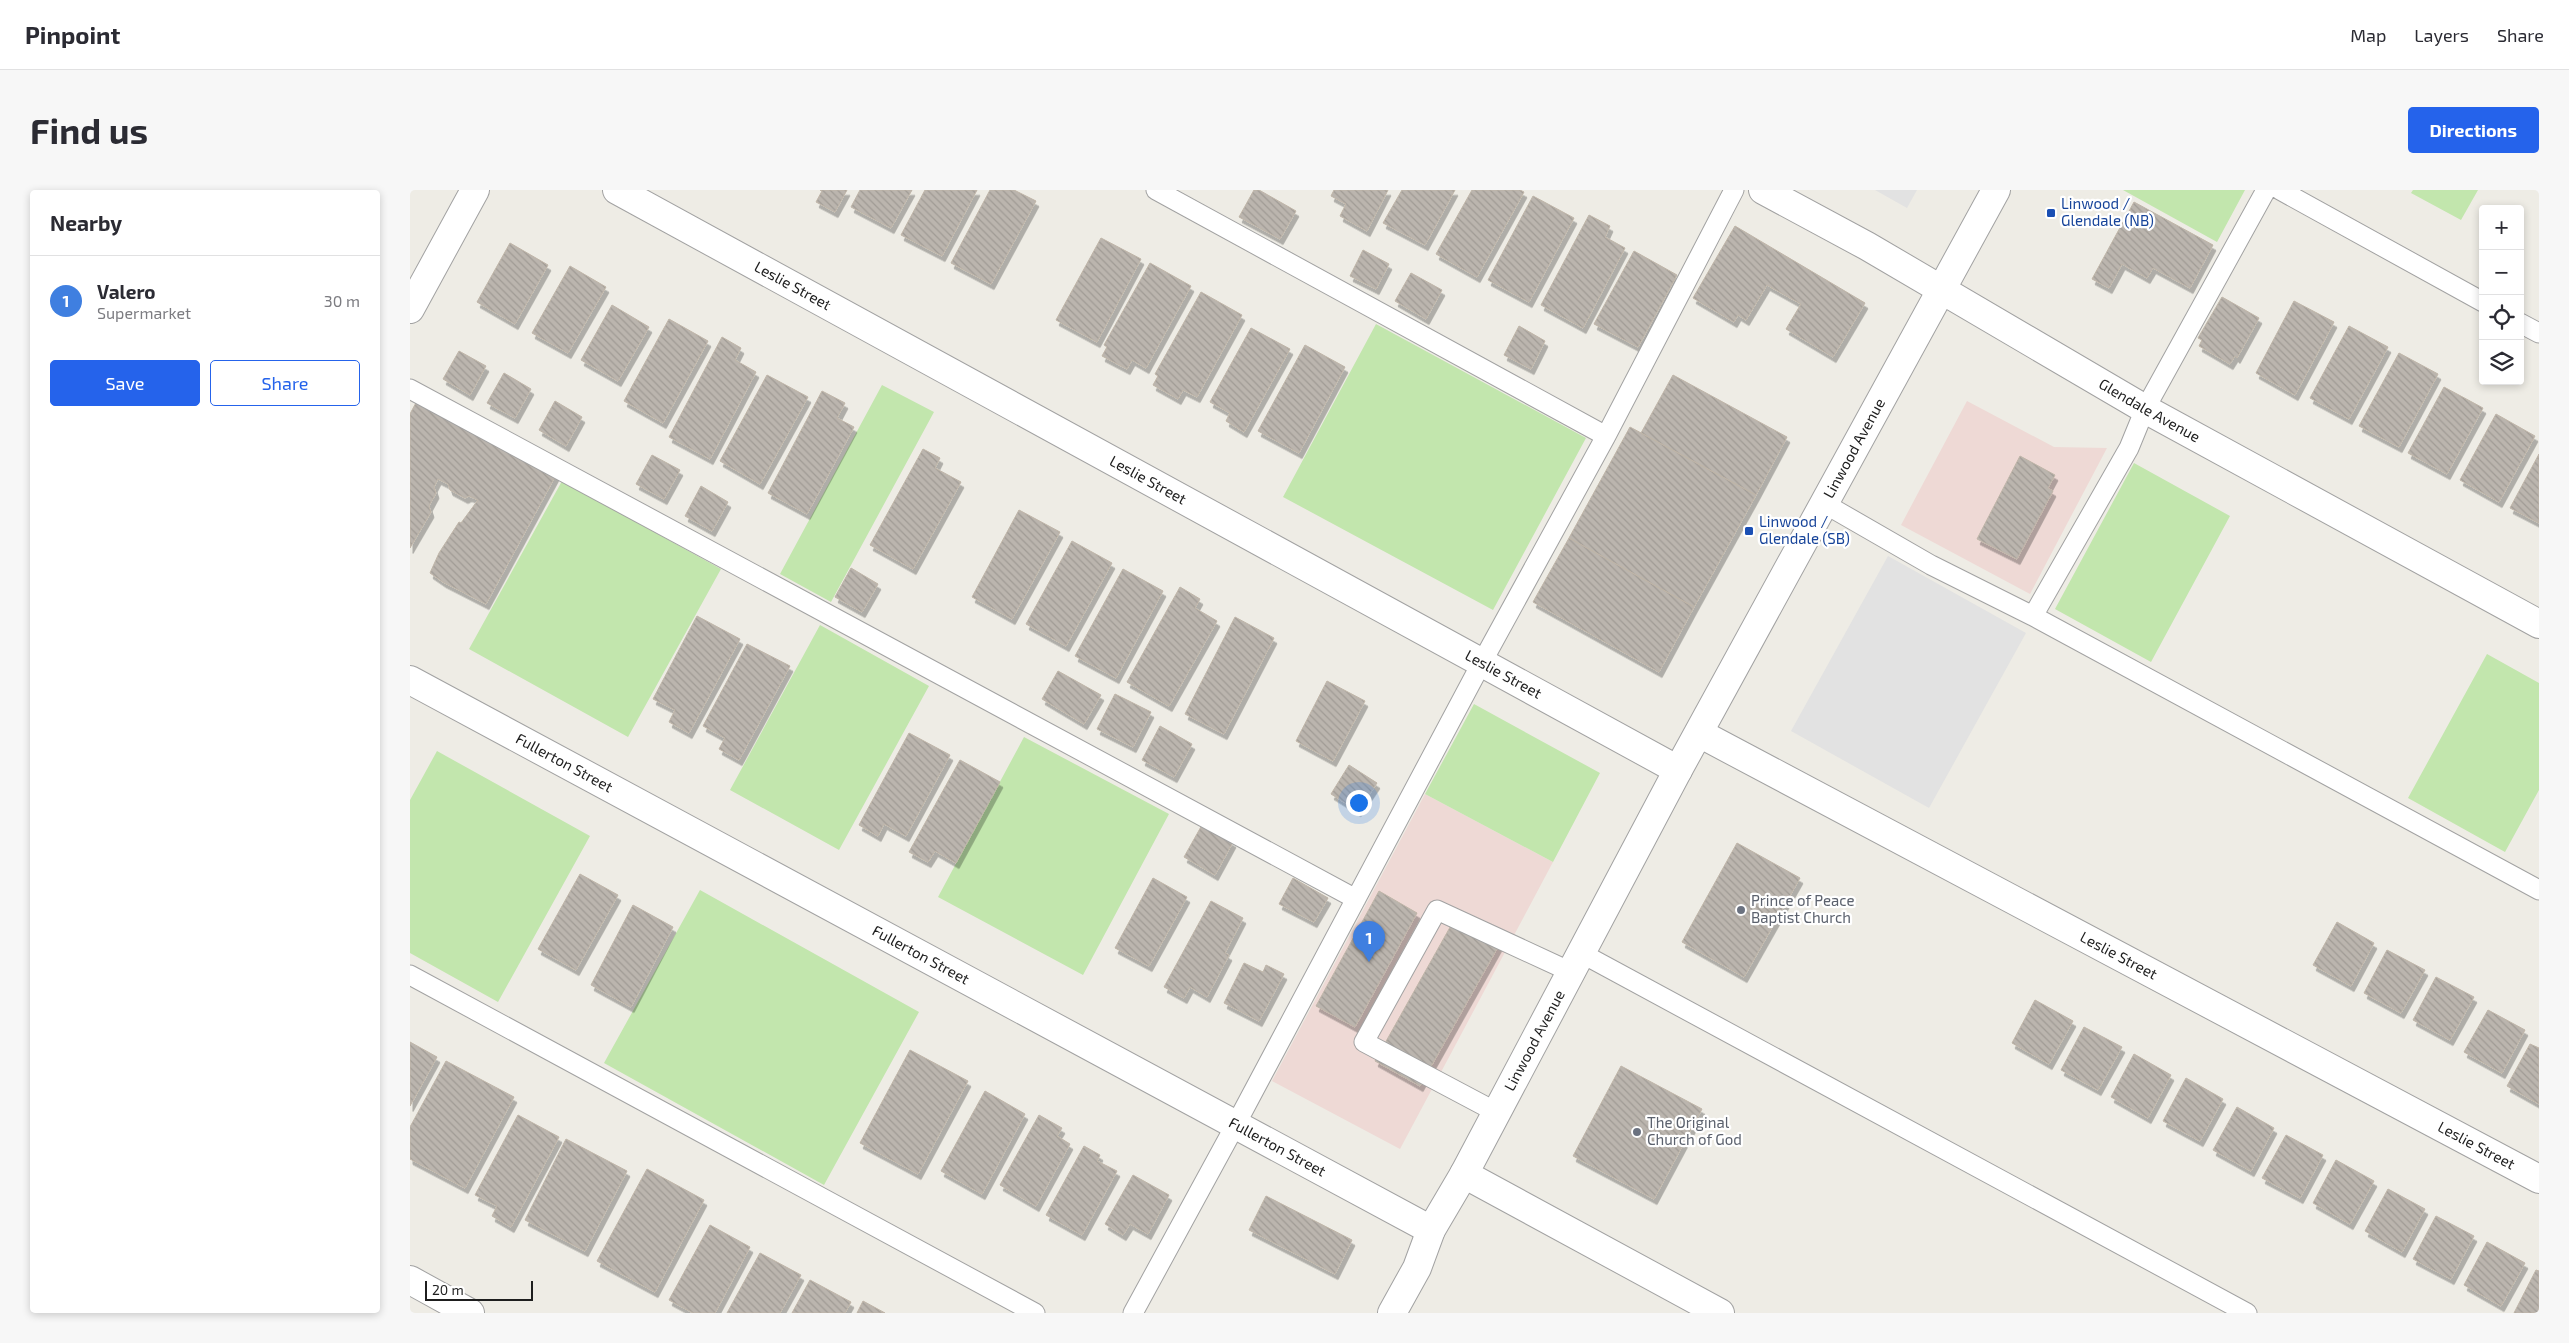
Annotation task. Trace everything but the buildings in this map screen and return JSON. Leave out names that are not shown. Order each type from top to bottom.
[{"type":"street","points":[[410,309],[475,190]]},
{"type":"street","name":"Leslie Street","points":[[617,190],[1678,770]]},
{"type":"street","name":"Glendale Avenue","points":[[1763,190],[1867,246],[2145,408],[2539,624]]},
{"type":"street","name":"Linwood Avenue","points":[[1392,1313],[1417,1268],[1431,1230],[1464,1174],[1678,770],[1996,190]]},
{"type":"street","name":"Fullerton Street","points":[[410,680],[1431,1230]]},
{"type":"street","name":"Leslie Street","points":[[1699,733],[2539,1178]]},
{"type":"street","points":[[1464,1174],[1720,1313]]},
{"type":"street","points":[[410,1280],[470,1313]]},
{"type":"lane","points":[[1156,190],[1606,436]]},
{"type":"lane","points":[[1133,1313],[1481,664],[1606,436],[1734,190]]},
{"type":"lane","points":[[2033,616],[2129,448],[2145,408],[2266,190]]},
{"type":"lane","points":[[2280,190],[2479,300]]},
{"type":"lane","points":[[2524,325],[2539,333]]},
{"type":"lane","points":[[410,389],[1356,899]]},
{"type":"lane","points":[[1825,504],[1931,564],[2033,616],[2539,890]]},
{"type":"lane","points":[[1496,1112],[1364,1042],[1437,910],[1576,962],[2247,1313]]},
{"type":"lane","points":[[410,976],[1035,1313]]},
{"type":"shaded area","points":[[1875,190],[1917,190],[1907,208]]},
{"type":"shaded area","points":[[1967,401],[2054,447],[2107,448],[2030,594],[1901,525]]},
{"type":"shaded area","points":[[1888,556],[2026,633],[1929,808],[1791,731]]},
{"type":"shaded area","points":[[1425,794],[1553,862],[1400,1149],[1272,1081]]},
{"type":"green space","points":[[2123,190],[2245,190],[2217,242]]},
{"type":"green space","points":[[2413,190],[2478,190],[2461,220],[2411,193]]},
{"type":"green space","points":[[1376,324],[1586,438],[1493,610],[1283,497]]},
{"type":"green space","points":[[882,385],[934,412],[831,602],[780,574]]},
{"type":"green space","points":[[2134,463],[2230,516],[2151,662],[2055,609]]},
{"type":"green space","points":[[562,481],[721,569],[628,737],[469,649]]},
{"type":"green space","points":[[820,625],[929,686],[839,850],[730,790]]},
{"type":"green space","points":[[2487,654],[2539,683],[2539,790],[2505,852],[2408,798]]},
{"type":"green space","points":[[1474,704],[1600,773],[1553,862],[1425,794]]},
{"type":"green space","points":[[1024,737],[1169,814],[1083,975],[938,897]]},
{"type":"green space","points":[[437,751],[590,836],[498,1002],[410,953],[410,800]]},
{"type":"green space","points":[[700,890],[919,1012],[824,1185],[604,1063]]},
{"type":"place","name":"Linwood / Glendale (NB)","points":[[2051,213]]},
{"type":"place","name":"Linwood / Glendale (SB)","points":[[1749,531]]},
{"type":"place","name":"Prince of Peace Baptist Church","points":[[1741,910]]},
{"type":"place","name":"Valero","points":[[1369,962]]},
{"type":"place","name":"The Original Church of God","points":[[1637,1132]]}]
